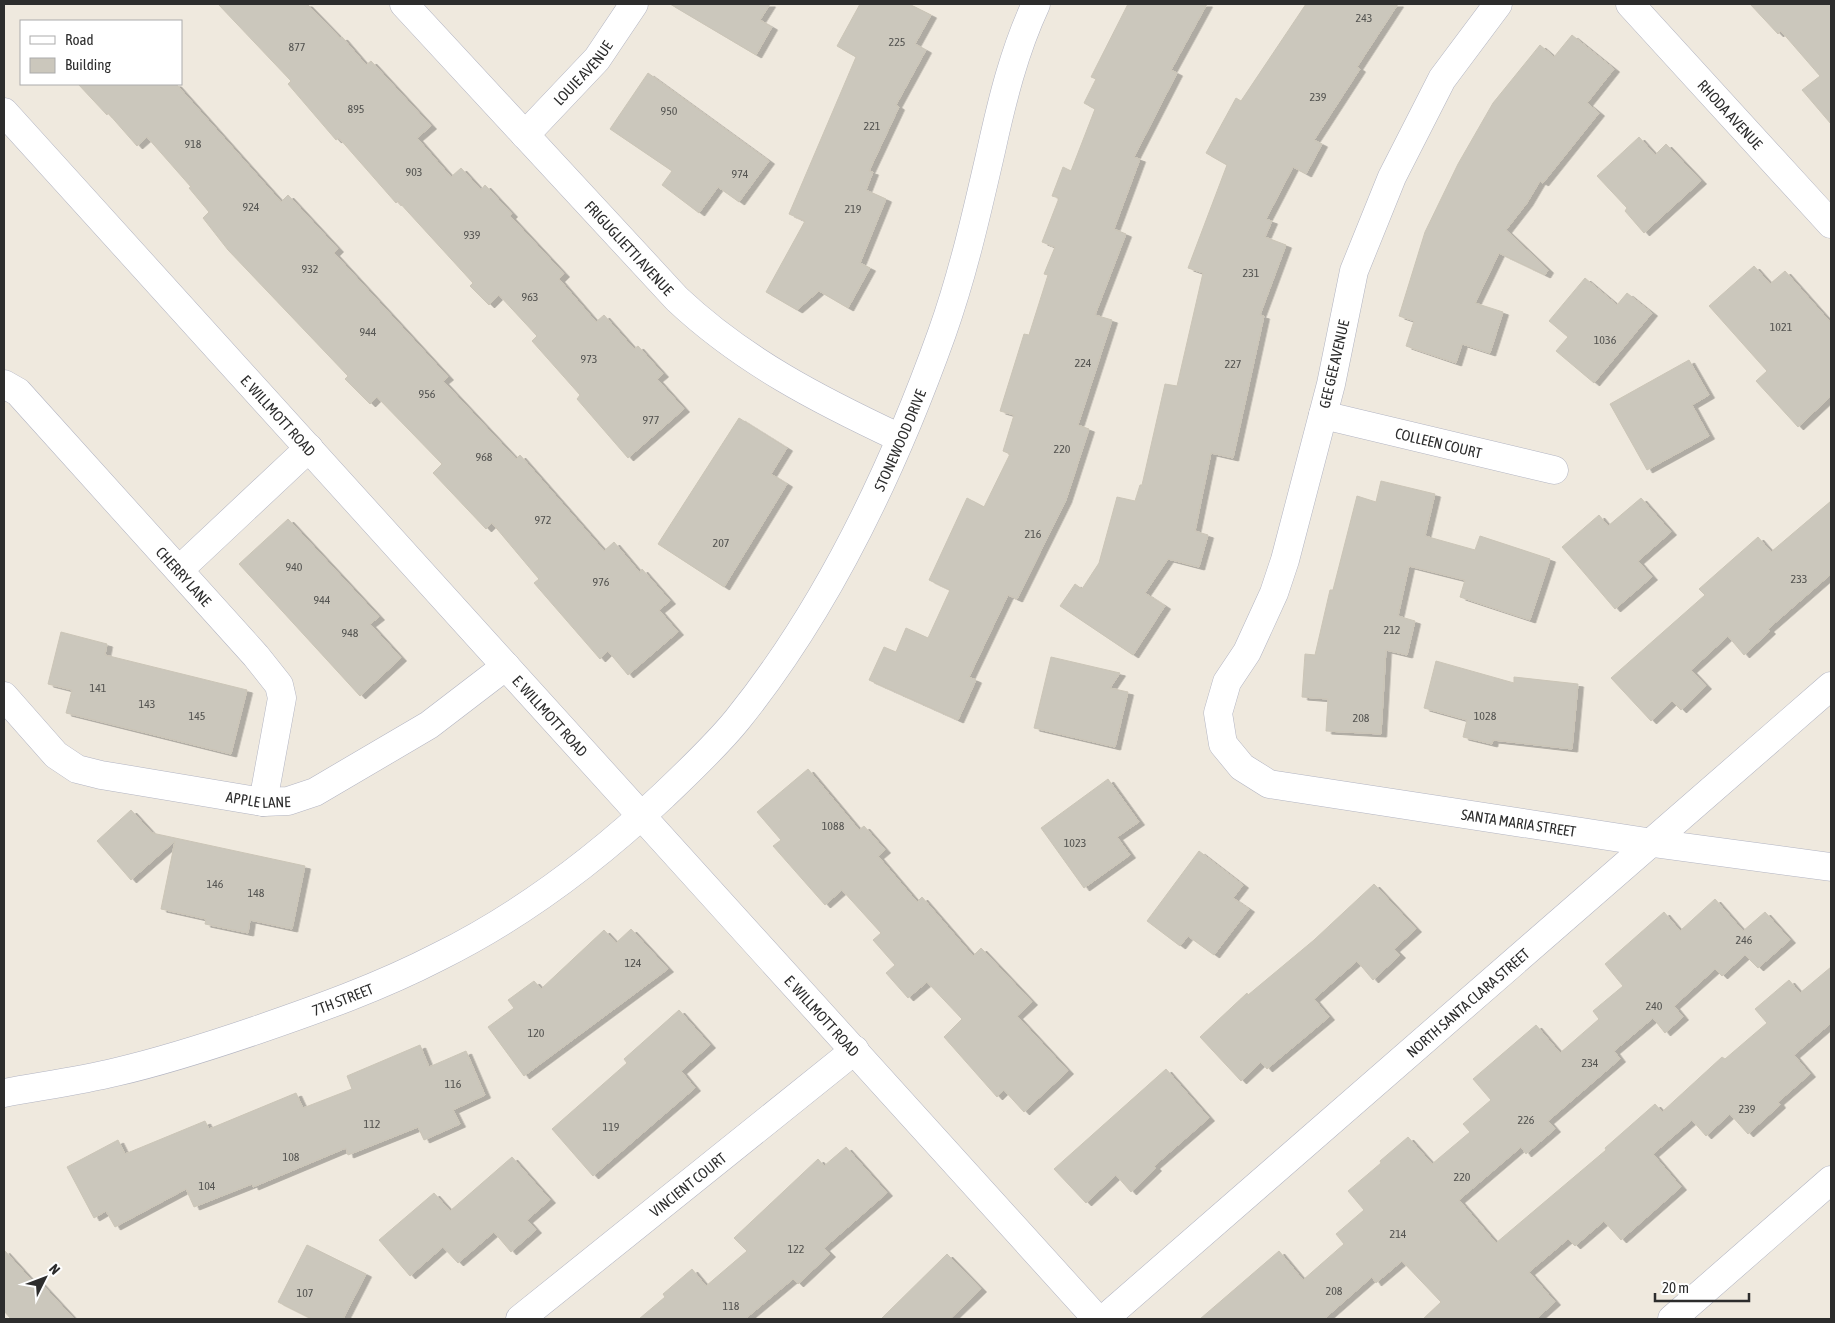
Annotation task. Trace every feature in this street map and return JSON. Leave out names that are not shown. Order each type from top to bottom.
[{"type":"street","name":"FRIGUGLIETTI AVENUE","points":[[404,4],[677,299],[699,320],[778,377],[825,403],[900,438]]},
{"type":"street","name":"LOUIE AVENUE","points":[[525,135],[597,59],[634,4]]},
{"type":"street","name":"STONEWOOD DRIVE","points":[[642,816],[691,770],[736,721],[794,641],[845,557],[900,438],[945,324],[965,260],[998,112],[1026,24],[1036,4]]},
{"type":"street","name":"GEE GEE AVENUE","points":[[1223,744],[1218,713],[1227,682],[1247,652],[1274,593],[1323,415],[1354,271],[1392,176],[1442,79],[1498,4]]},
{"type":"street","name":"RHODA AVENUE","points":[[1630,4],[1831,224]]},
{"type":"street","name":"E. WILLMOTT ROAD","points":[[4,112],[1097,1319]]},
{"type":"street","name":"CHERRY LANE","points":[[4,384],[18,392],[256,656],[279,685],[282,698],[263,802]]},
{"type":"street","name":"COLLEEN COURT","points":[[1323,415],[1554,470]]},
{"type":"street","points":[[179,570],[309,448]]},
{"type":"street","name":"APPLE LANE","points":[[4,696],[56,755],[77,769],[101,775],[263,802],[288,801],[314,792],[429,726],[506,666]]},
{"type":"street","name":"NORTH SANTA CLARA STREET","points":[[1104,1319],[1653,843],[1831,686]]},
{"type":"street","name":"SANTA MARIA STREET","points":[[1223,744],[1242,767],[1269,784],[1653,843],[1831,867]]},
{"type":"street","name":"7TH STREET","points":[[4,1093],[115,1073],[194,1051],[309,1012],[385,982],[444,954],[526,906],[609,846],[642,816]]},
{"type":"street","name":"VINCIENT COURT","points":[[520,1319],[855,1050]]},
{"type":"street","points":[[1672,1319],[1831,1180]]},
{"type":"building","points":[[218,4],[307,4],[340,38],[342,37],[366,65],[371,61],[431,126],[417,138],[451,177],[461,168],[481,190],[485,185],[512,214],[510,216],[564,274],[559,279],[596,322],[604,315],[634,349],[638,346],[663,374],[657,379],[684,409],[628,458],[577,399],[580,395],[532,341],[537,336],[499,295],[489,305],[470,286],[473,283],[398,201],[396,203],[339,138],[336,140],[288,84],[291,81]]},
{"type":"building","points":[[670,4],[770,4],[760,20],[772,27],[756,55]]},
{"type":"building","points":[[860,4],[909,4],[931,15],[915,44],[926,50],[896,105],[899,107],[869,171],[873,172],[866,190],[886,199],[860,263],[870,268],[848,308],[819,291],[797,310],[766,292],[805,221],[789,214],[856,57],[837,46]]},
{"type":"building","points":[[1128,4],[1207,4],[1171,70],[1177,73],[1134,157],[1140,159],[1114,229],[1126,234],[1095,315],[1112,320],[1078,425],[1089,429],[1066,500],[1017,599],[1008,595],[969,677],[976,680],[958,720],[869,680],[884,647],[896,652],[906,628],[928,638],[950,590],[929,580],[967,498],[984,507],[1010,454],[1003,451],[1014,415],[1000,411],[1024,334],[1029,335],[1048,275],[1044,274],[1055,247],[1042,242],[1059,198],[1052,196],[1063,167],[1071,171],[1095,109],[1084,103],[1096,79],[1091,77]]},
{"type":"building","points":[[1306,4],[1398,4],[1357,67],[1360,69],[1314,140],[1322,144],[1306,174],[1293,167],[1266,219],[1272,221],[1265,237],[1286,245],[1260,315],[1264,316],[1233,458],[1211,453],[1195,531],[1208,535],[1199,567],[1168,559],[1145,593],[1165,606],[1133,655],[1060,606],[1075,584],[1082,589],[1099,563],[1117,497],[1135,501],[1140,485],[1142,485],[1165,384],[1177,386],[1203,273],[1188,268],[1227,165],[1206,153],[1236,98],[1241,101]]},
{"type":"building","points":[[1750,4],[1831,4],[1831,124],[1802,90],[1820,76],[1781,31],[1778,34]]},
{"type":"building","points":[[1572,35],[1614,69],[1587,103],[1599,113],[1543,183],[1540,181],[1527,203],[1506,230],[1548,270],[1545,275],[1499,253],[1475,303],[1503,312],[1490,353],[1462,344],[1456,363],[1406,346],[1414,321],[1399,316],[1425,232],[1458,164],[1493,103],[1540,45],[1554,57]]},
{"type":"building","points":[[648,73],[769,161],[739,202],[718,187],[699,213],[662,185],[672,171],[610,129]]},
{"type":"building","points":[[79,85],[177,85],[281,202],[288,195],[338,249],[334,253],[448,377],[443,381],[516,459],[520,455],[604,551],[614,542],[640,573],[642,569],[670,601],[659,610],[678,632],[628,675],[608,651],[600,659],[534,583],[539,579],[492,523],[486,529],[433,473],[442,464],[377,397],[370,404],[345,379],[348,376],[228,250],[203,218],[209,212],[189,188],[191,187],[147,137],[137,146],[108,113],[107,115]]},
{"type":"building","points":[[1639,137],[1655,155],[1666,144],[1701,181],[1644,233],[1625,211],[1627,208],[1597,176]]},
{"type":"building","points":[[1754,266],[1770,284],[1785,271],[1831,323],[1831,396],[1798,427],[1756,381],[1767,371],[1709,306]]},
{"type":"building","points":[[1585,278],[1617,305],[1627,293],[1652,313],[1594,383],[1556,351],[1568,337],[1549,321]]},
{"type":"building","points":[[1689,360],[1709,395],[1692,405],[1709,436],[1647,470],[1610,404]]},
{"type":"building","points":[[739,418],[787,448],[771,474],[787,484],[724,587],[658,544]]},
{"type":"building","points":[[1381,481],[1435,494],[1425,536],[1475,550],[1480,536],[1550,559],[1530,620],[1460,597],[1465,580],[1409,566],[1398,616],[1415,621],[1407,655],[1386,650],[1381,734],[1326,731],[1328,699],[1302,697],[1305,654],[1315,655],[1330,590],[1333,590],[1357,496],[1376,502]]},
{"type":"building","points":[[1641,498],[1671,532],[1638,561],[1652,577],[1615,609],[1562,547],[1599,515],[1608,526]]},
{"type":"building","points":[[1831,501],[1831,574],[1768,629],[1770,631],[1744,655],[1728,636],[1691,670],[1706,686],[1681,710],[1672,701],[1651,721],[1611,678],[1705,595],[1699,589],[1758,537],[1771,552]]},
{"type":"building","points":[[288,519],[379,617],[370,624],[401,658],[360,696],[239,564]]},
{"type":"building","points":[[61,632],[107,644],[105,655],[247,690],[231,754],[66,713],[72,690],[48,684]]},
{"type":"building","points":[[1051,657],[1120,673],[1110,688],[1128,692],[1115,747],[1034,728]]},
{"type":"building","points":[[1436,661],[1514,683],[1514,677],[1578,684],[1572,749],[1493,740],[1492,744],[1463,737],[1467,720],[1424,708]]},
{"type":"building","points":[[808,769],[859,830],[864,826],[885,850],[878,856],[917,902],[922,897],[973,956],[981,948],[1032,1002],[1017,1016],[1068,1071],[1024,1112],[1004,1090],[997,1097],[944,1037],[962,1019],[927,982],[908,998],[886,973],[895,965],[873,940],[881,933],[842,890],[825,905],[773,846],[781,840],[757,812]]},
{"type":"building","points":[[1108,779],[1139,822],[1117,837],[1130,855],[1084,888],[1041,828]]},
{"type":"building","points":[[131,810],[152,833],[305,866],[292,929],[250,920],[248,933],[205,924],[206,919],[161,909],[175,841],[131,880],[97,841]]},
{"type":"building","points":[[1199,851],[1243,885],[1233,898],[1249,909],[1214,955],[1188,936],[1180,946],[1147,921]]},
{"type":"building","points":[[1374,884],[1416,929],[1394,949],[1400,955],[1373,980],[1357,961],[1314,999],[1329,1017],[1267,1069],[1261,1062],[1241,1081],[1200,1037],[1247,993],[1248,995],[1314,940]]},
{"type":"building","points":[[1715,899],[1743,931],[1765,912],[1790,940],[1758,968],[1745,955],[1722,976],[1715,969],[1674,1006],[1683,1017],[1665,1033],[1653,1018],[1614,1051],[1620,1059],[1548,1121],[1555,1129],[1526,1154],[1521,1147],[1459,1200],[1496,1243],[1606,1150],[1605,1148],[1655,1104],[1662,1112],[1722,1057],[1725,1059],[1767,1023],[1755,1009],[1789,980],[1800,993],[1831,967],[1831,1023],[1794,1055],[1810,1074],[1778,1102],[1780,1105],[1748,1134],[1730,1114],[1706,1136],[1692,1120],[1653,1154],[1681,1187],[1621,1240],[1604,1221],[1575,1246],[1568,1239],[1529,1272],[1555,1302],[1536,1319],[1423,1319],[1441,1302],[1402,1261],[1376,1283],[1372,1277],[1324,1319],[1200,1319],[1279,1251],[1303,1280],[1344,1244],[1336,1234],[1364,1210],[1348,1191],[1381,1163],[1380,1161],[1408,1137],[1432,1164],[1470,1132],[1463,1124],[1491,1100],[1473,1079],[1536,1025],[1560,1053],[1599,1019],[1593,1011],[1623,986],[1605,964],[1664,912],[1680,931]]},
{"type":"building","points":[[631,929],[668,969],[524,1076],[488,1027],[514,1008],[508,1000],[534,981],[541,989],[604,930],[616,943]]},
{"type":"building","points":[[679,1010],[710,1045],[681,1071],[695,1088],[593,1176],[552,1129],[627,1063],[624,1059]]},
{"type":"building","points":[[420,1045],[429,1067],[466,1051],[485,1095],[453,1110],[460,1124],[424,1140],[418,1127],[348,1155],[346,1148],[253,1187],[252,1184],[194,1207],[186,1189],[115,1227],[106,1211],[94,1218],[67,1167],[118,1140],[125,1154],[205,1121],[209,1129],[296,1093],[303,1108],[352,1089],[347,1076]]},
{"type":"building","points":[[1166,1069],[1209,1118],[1154,1166],[1156,1168],[1131,1192],[1116,1175],[1086,1203],[1054,1169]]},
{"type":"building","points":[[846,1147],[887,1193],[824,1248],[830,1254],[798,1284],[793,1279],[745,1319],[639,1319],[665,1297],[663,1294],[692,1269],[706,1286],[747,1251],[734,1238],[818,1159],[824,1166]]},
{"type":"building","points":[[512,1157],[550,1200],[527,1220],[536,1230],[511,1252],[494,1232],[458,1263],[443,1247],[410,1276],[379,1240],[434,1193],[450,1211]]},
{"type":"building","points":[[307,1245],[366,1274],[343,1319],[312,1319],[278,1302]]},
{"type":"building","points":[[4,1250],[33,1282],[37,1279],[74,1319],[11,1319],[4,1311]]},
{"type":"building","points":[[947,1254],[981,1289],[950,1319],[881,1319]]}]
